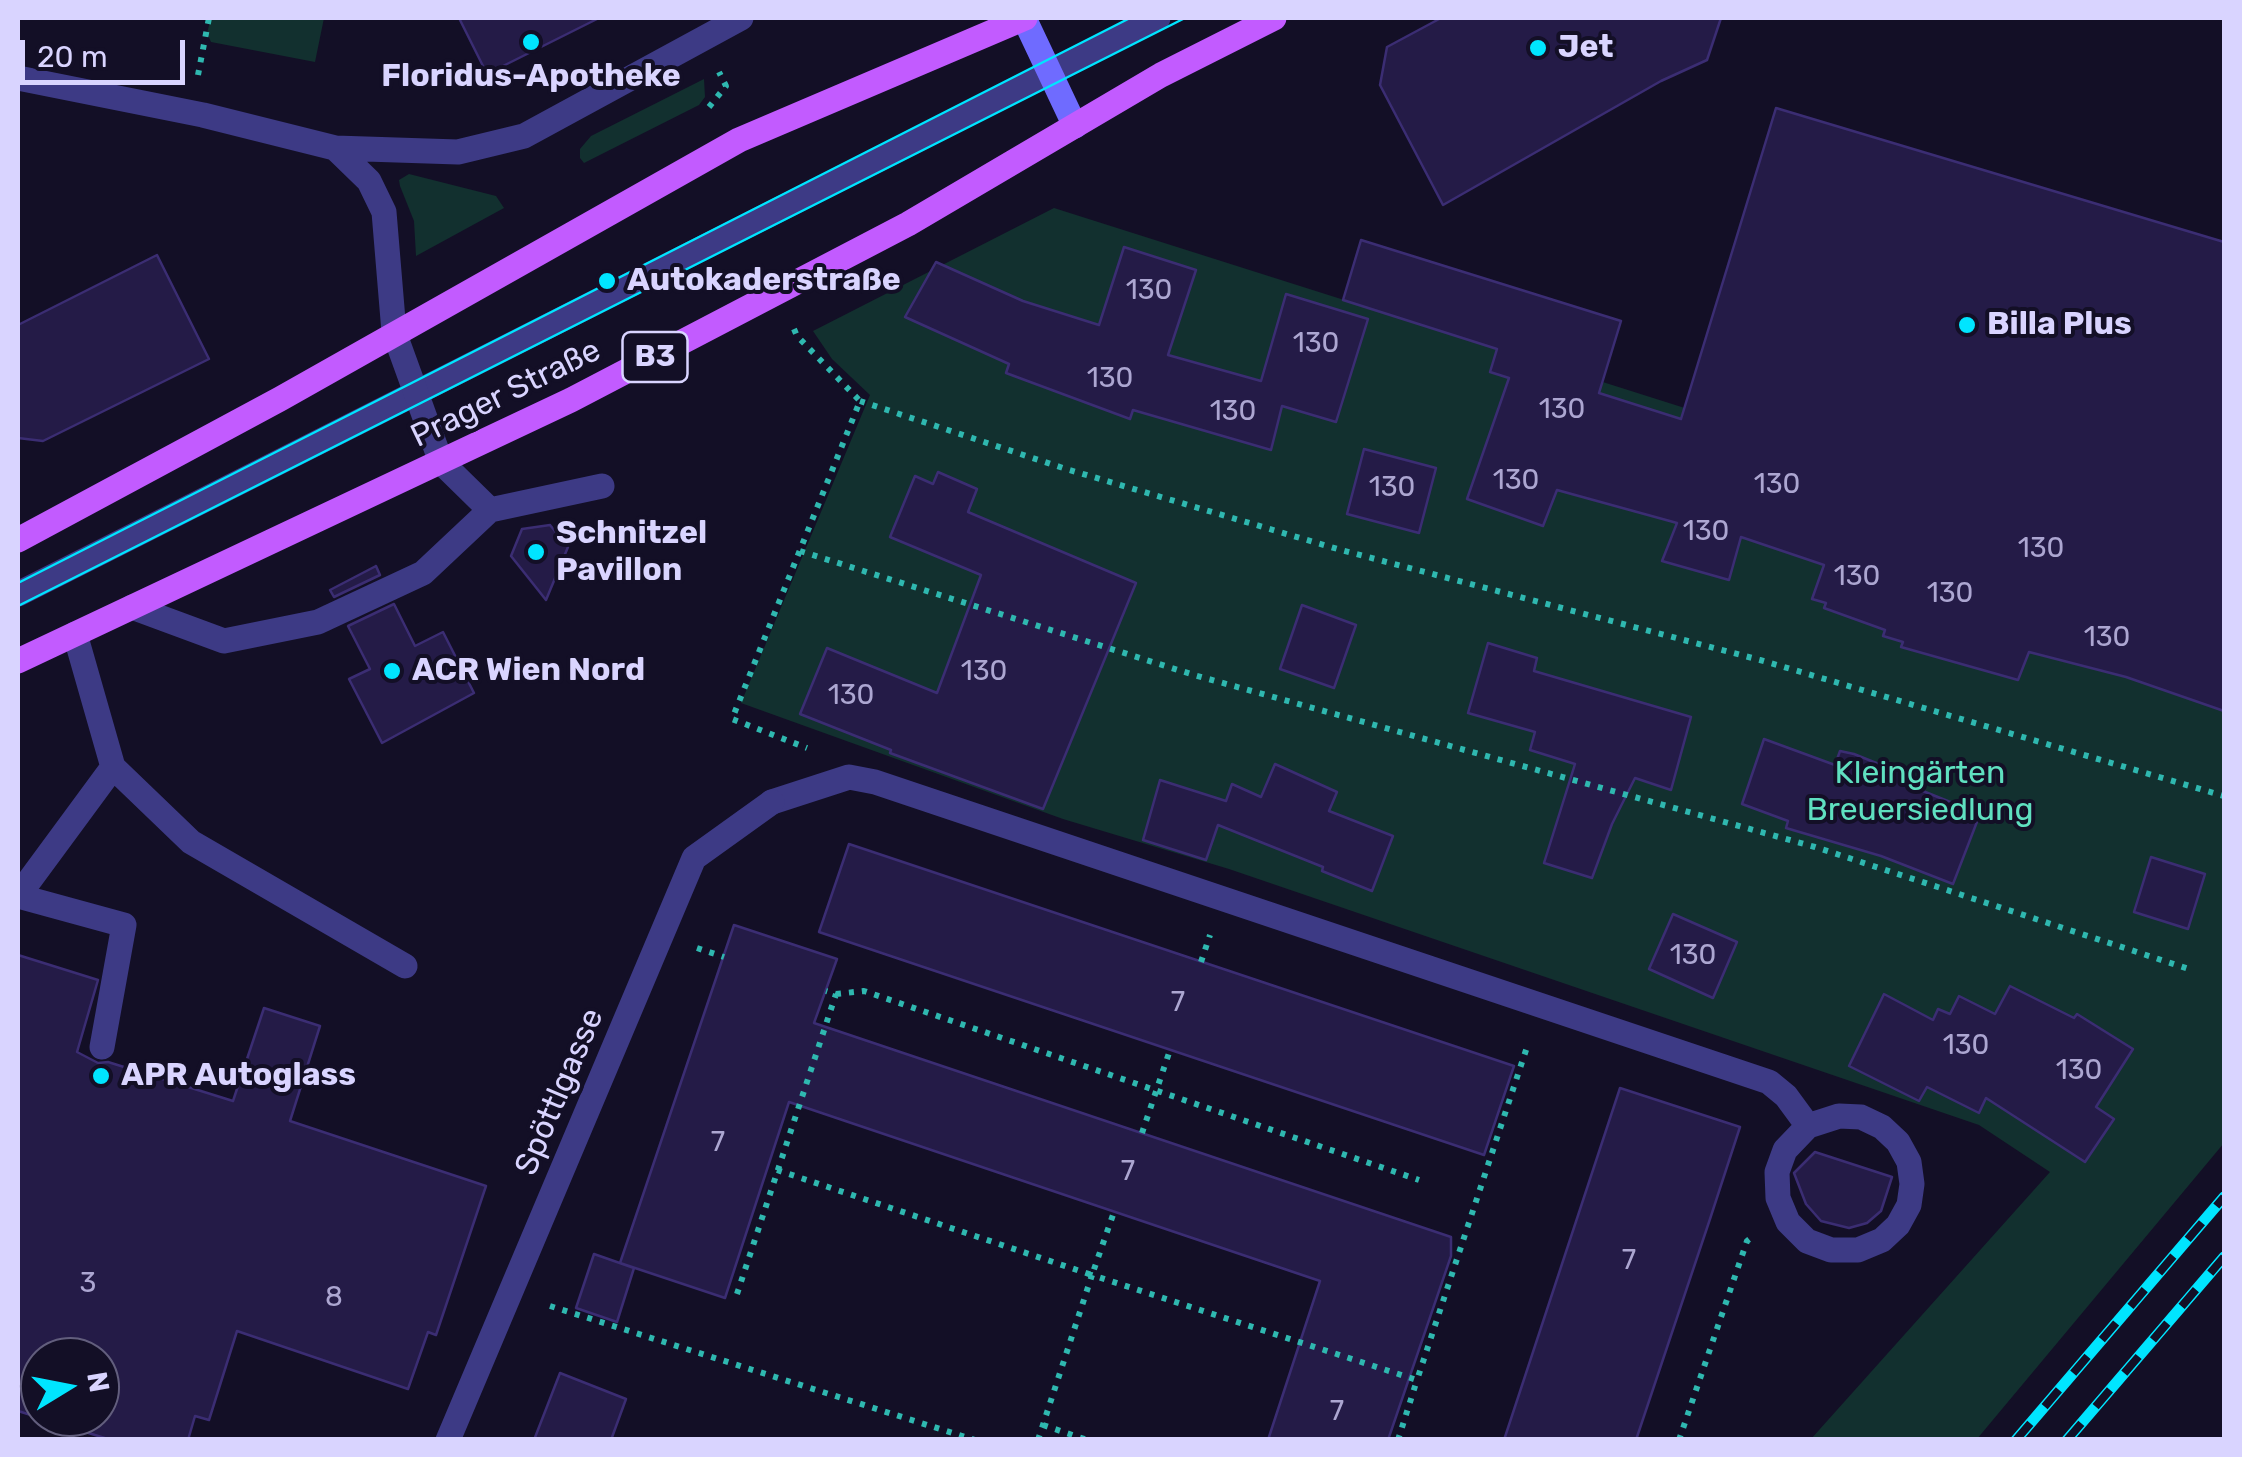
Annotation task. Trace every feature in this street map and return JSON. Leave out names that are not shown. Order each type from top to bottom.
[{"type":"main road","points":[[18,540],[264,408],[740,140],[1024,18]]},
{"type":"main road","name":"Prager Straße","points":[[18,661],[572,400],[908,224],[1162,75],[1274,18]]},
{"type":"street","points":[[18,78],[191,112],[336,148],[458,152],[524,136],[742,18]]},
{"type":"street","points":[[1024,18],[1075,126]]},
{"type":"street","points":[[18,594],[1158,18]]},
{"type":"street","points":[[336,148],[368,181],[384,212],[394,332],[441,462],[490,510]]},
{"type":"street","points":[[132,607],[224,642],[318,622],[422,572],[490,510],[602,486]]},
{"type":"street","points":[[75,634],[112,767],[192,842],[405,966]]},
{"type":"street","points":[[102,1048],[124,925],[18,896],[112,767]]},
{"type":"street","name":"Spöttlgasse","points":[[448,1440],[694,858],[772,802],[849,777],[875,782],[1769,1082],[1786,1096],[1808,1126]]},
{"type":"street","points":[[1840,1116],[1861,1117],[1882,1127],[1898,1142],[1908,1162],[1912,1184],[1909,1206],[1898,1225],[1882,1240],[1858,1250],[1831,1250],[1807,1241],[1788,1222],[1778,1198],[1777,1172],[1784,1150],[1808,1126],[1840,1116]]},
{"type":"path","points":[[191,112],[209,18]]},
{"type":"path","points":[[702,37],[726,86],[697,122],[712,155]]},
{"type":"path","points":[[796,336],[860,401],[1066,468],[1341,550],[1760,660],[2224,796]]},
{"type":"path","points":[[820,753],[732,719],[860,401]]},
{"type":"path","points":[[800,551],[1194,674],[1816,847],[2189,969]]},
{"type":"path","points":[[686,944],[724,957]]},
{"type":"path","points":[[826,990],[836,994],[864,991],[1419,1180]]},
{"type":"path","points":[[736,1294],[836,994]]},
{"type":"path","points":[[1398,1440],[1541,1005]]},
{"type":"path","points":[[1142,1133],[1170,1050]]},
{"type":"path","points":[[776,1170],[1417,1380]]},
{"type":"path","points":[[1679,1440],[1747,1241],[1783,1210]]},
{"type":"path","points":[[1038,1440],[1114,1212]]},
{"type":"path","points":[[539,1302],[975,1440]]},
{"type":"path","points":[[1043,1424],[1088,1440]]},
{"type":"green space","points":[[211,18],[324,18],[315,62],[211,42],[207,33]]},
{"type":"green space","points":[[704,79],[705,97],[699,105],[584,163],[580,158],[580,149],[591,136]]},
{"type":"green space","points":[[409,174],[496,196],[504,208],[416,256],[414,221],[399,180]]},
{"type":"green space","name":"Kleingärten Breuersiedlung","points":[[1054,208],[2224,579],[2224,1143],[1977,1439],[1811,1439],[2050,1172],[1979,1125],[1229,869],[1063,819],[741,703],[870,395],[832,359],[813,331]]},
{"type":"building","points":[[459,18],[599,18],[487,74]]},
{"type":"building","points":[[1441,18],[1721,18],[1707,60],[1661,81],[1443,205],[1380,85],[1387,47]]},
{"type":"building","points":[[1776,108],[2224,242],[2224,711],[2126,677],[2029,652],[2018,680],[1901,647],[1903,642],[1883,636],[1885,630],[1824,608],[1826,603],[1812,599],[1824,565],[1741,537],[1729,580],[1662,561],[1677,523],[1557,490],[1543,526],[1467,499],[1509,378],[1490,372],[1497,349],[1343,300],[1361,240],[1621,321],[1599,393],[1681,419]]},
{"type":"building","points":[[1124,247],[1196,270],[1168,355],[1261,381],[1286,294],[1368,319],[1336,422],[1282,406],[1271,450],[1133,410],[1130,419],[1006,373],[1009,364],[905,317],[936,262],[1023,301],[1099,325]]},
{"type":"building","points":[[157,255],[209,359],[43,441],[18,438],[18,325]]},
{"type":"building","points":[[1364,449],[1436,468],[1419,533],[1347,514]]},
{"type":"building","points":[[938,472],[977,489],[968,512],[1136,583],[1043,809],[890,753],[891,750],[800,714],[827,648],[937,693],[981,575],[890,537],[915,476],[933,484]]},
{"type":"building","points":[[550,525],[568,547],[546,600],[511,556],[522,529]]},
{"type":"building","points":[[376,566],[380,575],[334,597],[330,590]]},
{"type":"building","points":[[394,604],[415,646],[443,632],[474,693],[382,743],[349,679],[370,669],[348,626]]},
{"type":"building","points":[[1302,605],[1356,625],[1334,688],[1280,669]]},
{"type":"building","points":[[1488,643],[1537,658],[1534,671],[1691,717],[1671,790],[1635,778],[1592,878],[1544,863],[1575,764],[1530,750],[1535,732],[1468,713]]},
{"type":"building","points":[[1764,739],[1835,765],[1840,751],[1854,754],[1911,777],[1908,785],[1980,814],[1953,884],[1881,856],[1786,828],[1788,821],[1742,804]]},
{"type":"building","points":[[1275,764],[1337,792],[1329,811],[1393,836],[1372,891],[1218,825],[1206,860],[1143,840],[1160,780],[1226,801],[1232,784],[1261,797]]},
{"type":"building","points":[[849,844],[1514,1066],[1484,1155],[819,932]]},
{"type":"building","points":[[2151,857],[2205,874],[2188,929],[2134,912]]},
{"type":"building","points":[[1673,914],[1737,942],[1713,998],[1649,969]]},
{"type":"building","points":[[734,925],[837,959],[814,1023],[1451,1237],[1451,1256],[1388,1440],[1268,1440],[1320,1281],[789,1102],[725,1298],[620,1263]]},
{"type":"building","points":[[18,955],[98,980],[77,1052],[98,1063],[108,1062],[233,1101],[264,1008],[320,1026],[290,1121],[486,1186],[436,1335],[428,1332],[408,1389],[237,1331],[209,1420],[195,1416],[188,1440],[111,1440],[101,1437],[120,1437],[120,1337],[20,1337],[20,1412]]},
{"type":"building","points":[[2010,986],[2074,1018],[2077,1014],[2133,1049],[2096,1107],[2114,1119],[2085,1162],[1986,1098],[1979,1113],[1927,1087],[1919,1101],[1849,1066],[1884,994],[1933,1020],[1938,1009],[1950,1014],[1959,996],[1995,1014]]},
{"type":"building","points":[[1620,1088],[1740,1127],[1710,1219],[1636,1440],[1504,1440]]},
{"type":"building","points":[[1815,1152],[1892,1177],[1881,1211],[1867,1223],[1849,1228],[1821,1221],[1806,1204],[1794,1173]]},
{"type":"building","points":[[594,1254],[634,1268],[617,1322],[576,1308]]},
{"type":"building","points":[[560,1373],[626,1399],[611,1440],[534,1440]]},
{"type":"tram line","points":[[18,583],[1130,18]]},
{"type":"tram line","points":[[18,606],[1185,18]]},
{"type":"railway","points":[[2016,1440],[2224,1197]]},
{"type":"railway","points":[[2067,1440],[2224,1257]]},
{"type":"place","name":"Floridus-Apotheke","points":[[531,42]]},
{"type":"place","name":"Jet","points":[[1538,48]]},
{"type":"place","name":"Autokaderstraße","points":[[607,281]]},
{"type":"place","name":"Billa Plus","points":[[1967,325]]},
{"type":"place","name":"Schnitzel Pavillon","points":[[536,552]]},
{"type":"place","name":"ACR Wien Nord","points":[[392,671]]},
{"type":"place","name":"APR Autoglass","points":[[101,1076]]}]
